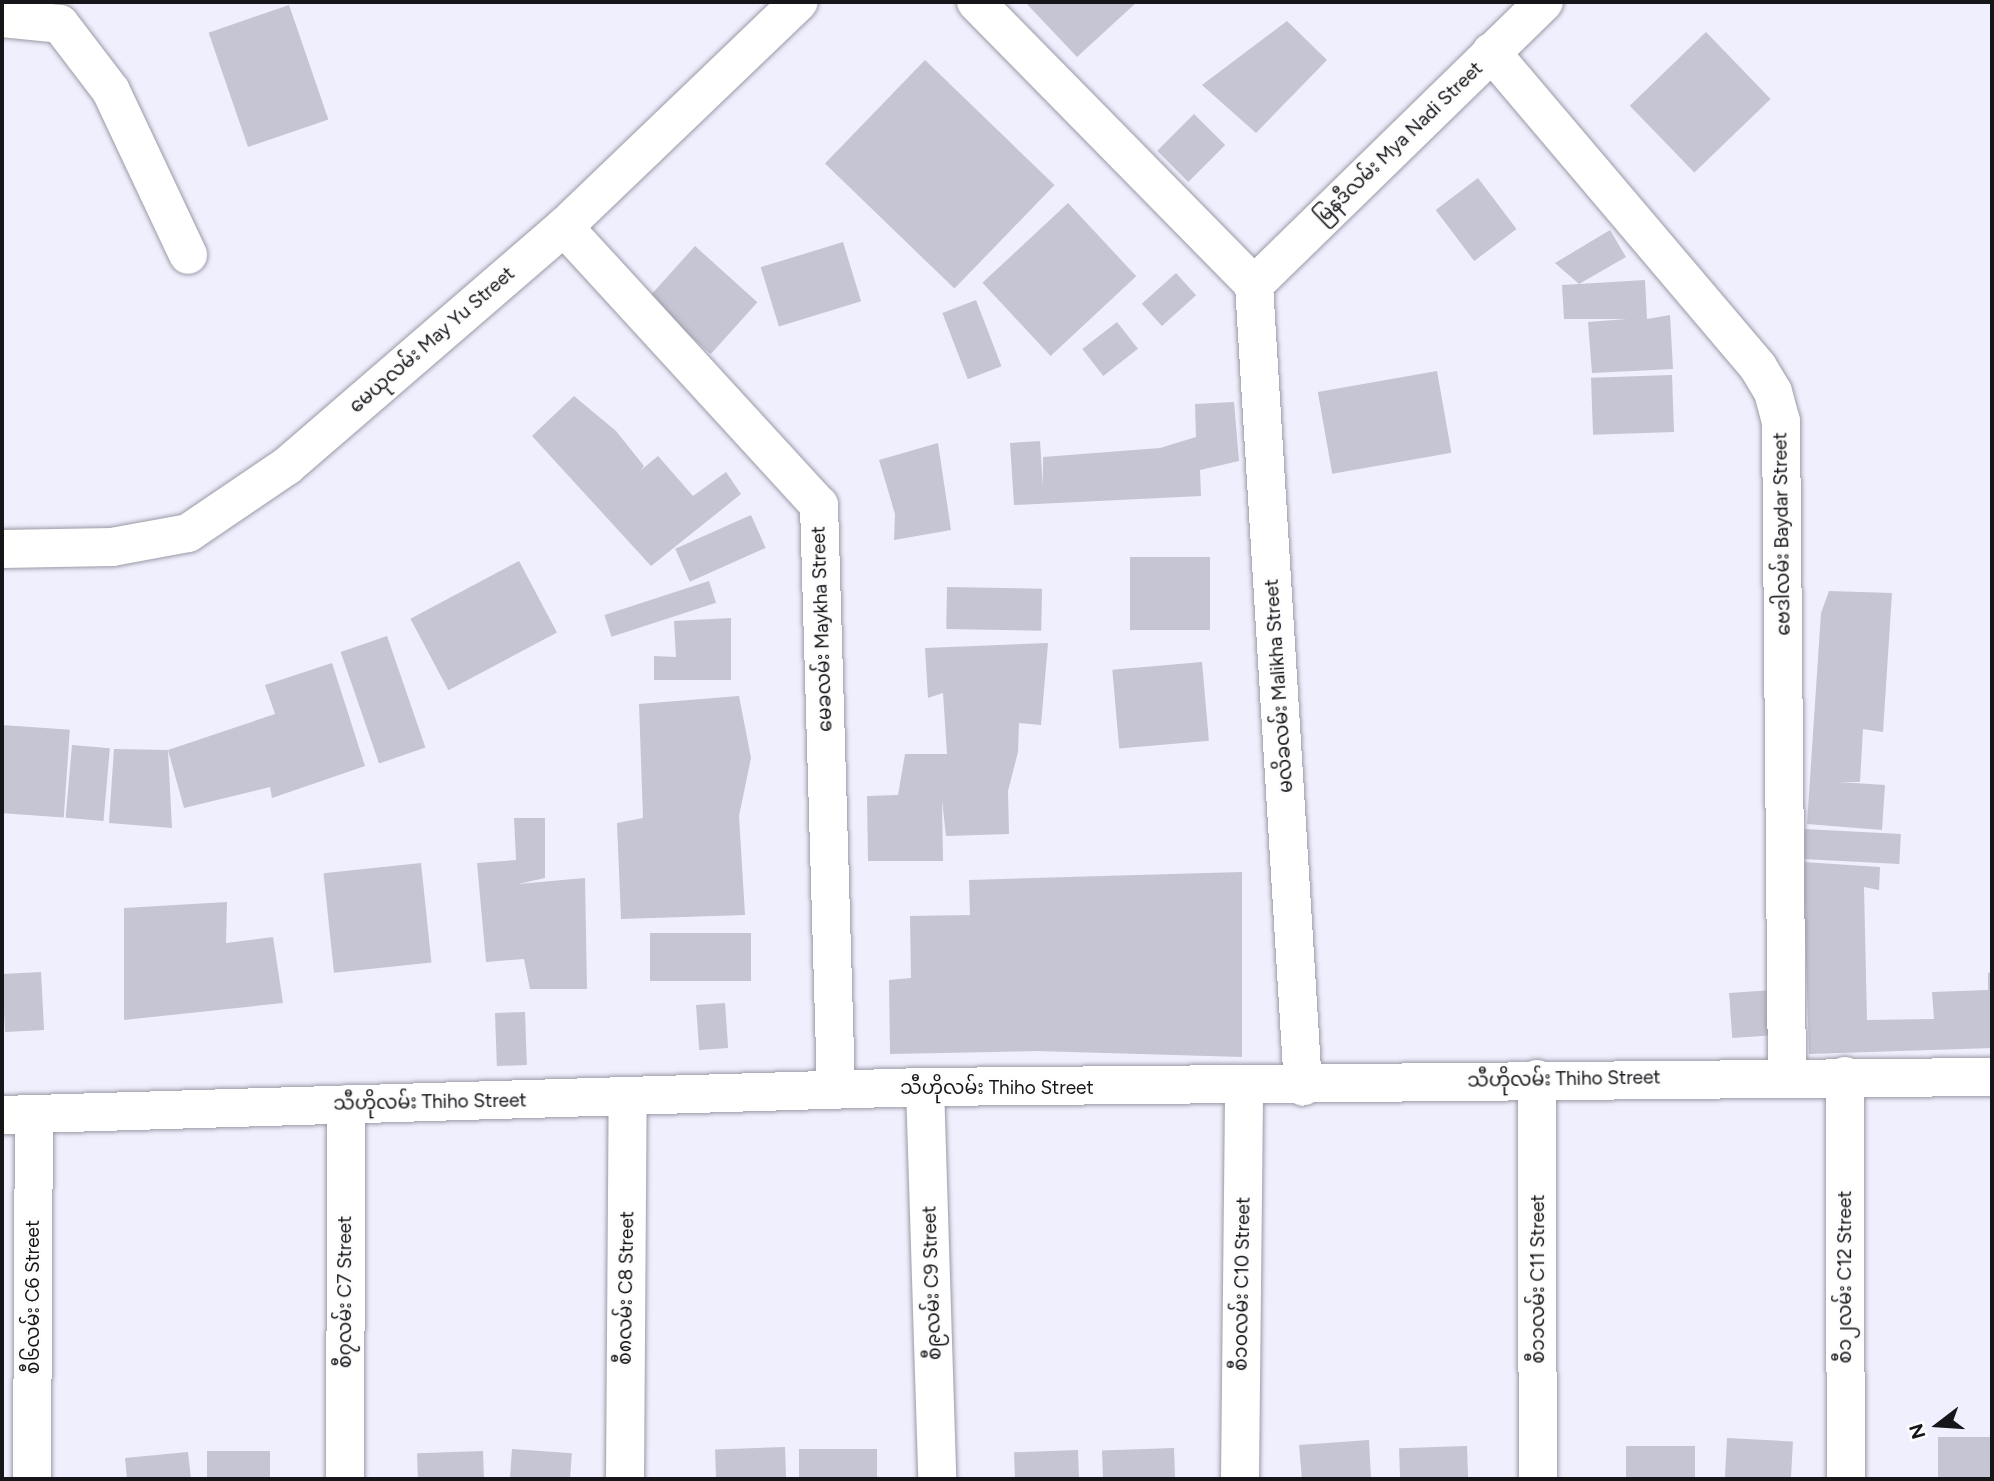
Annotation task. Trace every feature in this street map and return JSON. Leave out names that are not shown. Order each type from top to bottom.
[{"type":"street","name":"မေယုလမ်း May Yu Street","points":[[2,549],[112,547],[188,533],[287,466],[564,227],[799,2]]},
{"type":"street","points":[[976,2],[1254,285]]},
{"type":"street","name":"မြနဒီလမ်း Mya Nadi Street","points":[[1254,285],[1544,2]]},
{"type":"street","points":[[2,18],[60,24],[111,91],[188,255]]},
{"type":"street","name":"ဗေဒါလမ်း Baydar Street","points":[[1491,52],[1758,367],[1773,392],[1781,421],[1787,1076]]},
{"type":"street","name":"မေခလမ်း Maykha Street","points":[[564,227],[819,505],[836,1089]]},
{"type":"street","name":"မလိခလမ်း Malikha Street","points":[[1254,285],[1303,1087]]},
{"type":"street","name":"စီ၁၂လမ်း C12 Street","points":[[1845,1076],[1846,1479]]},
{"type":"street","name":"သီဟိုလမ်း Thiho Street","points":[[18,1115],[925,1087],[1244,1088],[1537,1079],[1992,1077]]},
{"type":"street","name":"စီ၁၁လမ်း C11 Street","points":[[1537,1079],[1538,1479]]},
{"type":"street","name":"စီ၉လမ်း C9 Street","points":[[925,1087],[937,1479]]},
{"type":"street","name":"စီ၁၀လမ်း C10 Street","points":[[1240,1479],[1244,1088]]},
{"type":"street","name":"စီ၈လမ်း C8 Street","points":[[625,1479],[628,1097]]},
{"type":"street","name":"စီ၇လမ်း C7 Street","points":[[345,1479],[346,1104]]},
{"type":"street","name":"စီ၆လမ်း C6 Street","points":[[18,1115],[32,1479]]},
{"type":"building","points":[[1025,2],[1137,2],[1077,57]]},
{"type":"building","points":[[289,5],[328,119],[248,147],[209,33]]},
{"type":"building","points":[[1287,21],[1327,60],[1256,133],[1202,85]]},
{"type":"building","points":[[1706,32],[1771,99],[1694,173],[1630,106]]},
{"type":"building","points":[[925,60],[1054,185],[954,289],[825,164]]},
{"type":"building","points":[[1194,114],[1225,145],[1188,182],[1157,151]]},
{"type":"building","points":[[1478,178],[1517,229],[1474,261],[1436,210]]},
{"type":"building","points":[[1068,203],[1136,276],[1051,356],[982,283]]},
{"type":"building","points":[[1610,230],[1626,257],[1579,284],[1555,263]]},
{"type":"building","points":[[843,242],[861,301],[779,326],[761,267]]},
{"type":"building","points":[[695,246],[757,302],[711,354],[648,298]]},
{"type":"building","points":[[1176,273],[1196,295],[1162,326],[1142,304]]},
{"type":"building","points":[[1645,280],[1647,319],[1670,315],[1673,369],[1592,373],[1588,322],[1627,319],[1564,319],[1562,285]]},
{"type":"building","points":[[976,300],[1001,366],[968,379],[942,313]]},
{"type":"building","points":[[1117,322],[1138,349],[1103,376],[1082,349]]},
{"type":"building","points":[[1437,371],[1451,453],[1332,474],[1318,392]]},
{"type":"building","points":[[1672,375],[1674,432],[1593,435],[1591,378]]},
{"type":"building","points":[[574,396],[616,431],[644,466],[640,471],[658,456],[693,496],[726,472],[741,494],[651,566],[532,436]]},
{"type":"building","points":[[1234,402],[1239,461],[1200,470],[1201,496],[1014,505],[1010,443],[1040,441],[1043,487],[1043,457],[1160,448],[1196,437],[1195,404]]},
{"type":"building","points":[[938,443],[951,530],[894,540],[895,514],[879,460]]},
{"type":"building","points":[[751,515],[766,548],[690,582],[675,549]]},
{"type":"building","points":[[1130,557],[1210,557],[1210,630],[1130,630]]},
{"type":"building","points":[[519,561],[557,633],[448,690],[410,619]]},
{"type":"building","points":[[709,581],[716,603],[611,637],[604,615]]},
{"type":"building","points":[[947,587],[1042,589],[1041,631],[946,629]]},
{"type":"building","points":[[1829,591],[1892,593],[1883,732],[1863,729],[1860,782],[1839,782],[1885,785],[1882,830],[1807,824],[1821,613]]},
{"type":"building","points":[[731,618],[731,680],[654,680],[654,656],[676,657],[674,621]]},
{"type":"building","points":[[387,636],[425,748],[379,764],[341,652]]},
{"type":"building","points":[[1048,643],[1041,725],[1019,723],[1018,752],[1008,791],[1009,834],[946,836],[942,800],[943,861],[868,861],[867,796],[898,795],[905,754],[947,754],[943,693],[928,698],[925,648]]},
{"type":"building","points":[[1202,662],[1209,741],[1119,749],[1112,670]]},
{"type":"building","points":[[332,663],[365,766],[272,798],[270,787],[184,808],[168,750],[275,714],[265,685]]},
{"type":"building","points":[[739,696],[751,758],[739,816],[745,915],[621,919],[617,823],[643,818],[639,704]]},
{"type":"building","points":[[2,725],[70,730],[64,818],[2,813]]},
{"type":"building","points":[[72,745],[110,748],[103,821],[66,818]]},
{"type":"building","points":[[114,749],[168,750],[172,828],[109,823]]},
{"type":"building","points":[[514,818],[545,818],[545,878],[518,884],[585,878],[587,989],[530,989],[524,959],[486,962],[477,863],[516,860]]},
{"type":"building","points":[[1804,829],[1901,834],[1899,864],[1802,859]]},
{"type":"building","points":[[1803,862],[1880,867],[1879,890],[1864,887],[1867,1020],[1934,1019],[1932,992],[1988,990],[1988,973],[1992,972],[1992,1048],[1809,1054]]},
{"type":"building","points":[[421,863],[431,962],[334,973],[324,873]]},
{"type":"building","points":[[1242,872],[1242,1057],[1037,1051],[890,1054],[889,980],[911,978],[910,916],[970,915],[969,880]]},
{"type":"building","points":[[227,902],[226,943],[273,937],[283,1003],[124,1020],[124,908]]},
{"type":"building","points":[[650,933],[751,933],[751,981],[650,981]]},
{"type":"building","points":[[41,972],[44,1030],[5,1032],[2,974]]},
{"type":"building","points":[[1773,990],[1776,1035],[1732,1038],[1729,993]]},
{"type":"building","points":[[725,1003],[728,1048],[699,1050],[696,1005]]},
{"type":"building","points":[[525,1012],[527,1065],[497,1066],[495,1013]]},
{"type":"building","points":[[1938,1437],[1992,1437],[1992,1479],[1938,1479]]},
{"type":"building","points":[[1727,1438],[1793,1441],[1791,1479],[1725,1479]]},
{"type":"building","points":[[1369,1440],[1371,1479],[1302,1479],[1299,1445]]},
{"type":"building","points":[[1467,1446],[1468,1479],[1400,1479],[1399,1448]]},
{"type":"building","points":[[1626,1446],[1695,1446],[1695,1479],[1626,1479]]},
{"type":"building","points":[[785,1447],[786,1479],[716,1479],[715,1449]]},
{"type":"building","points":[[1174,1448],[1175,1479],[1103,1479],[1102,1451]]},
{"type":"building","points":[[512,1449],[572,1453],[570,1479],[510,1479]]},
{"type":"building","points":[[799,1449],[877,1449],[877,1479],[799,1479]]},
{"type":"building","points":[[1078,1450],[1079,1479],[1015,1479],[1014,1452]]},
{"type":"building","points":[[207,1451],[270,1451],[270,1479],[207,1479]]},
{"type":"building","points":[[483,1451],[484,1479],[418,1479],[417,1453]]},
{"type":"building","points":[[188,1452],[191,1479],[127,1479],[125,1458]]}]
